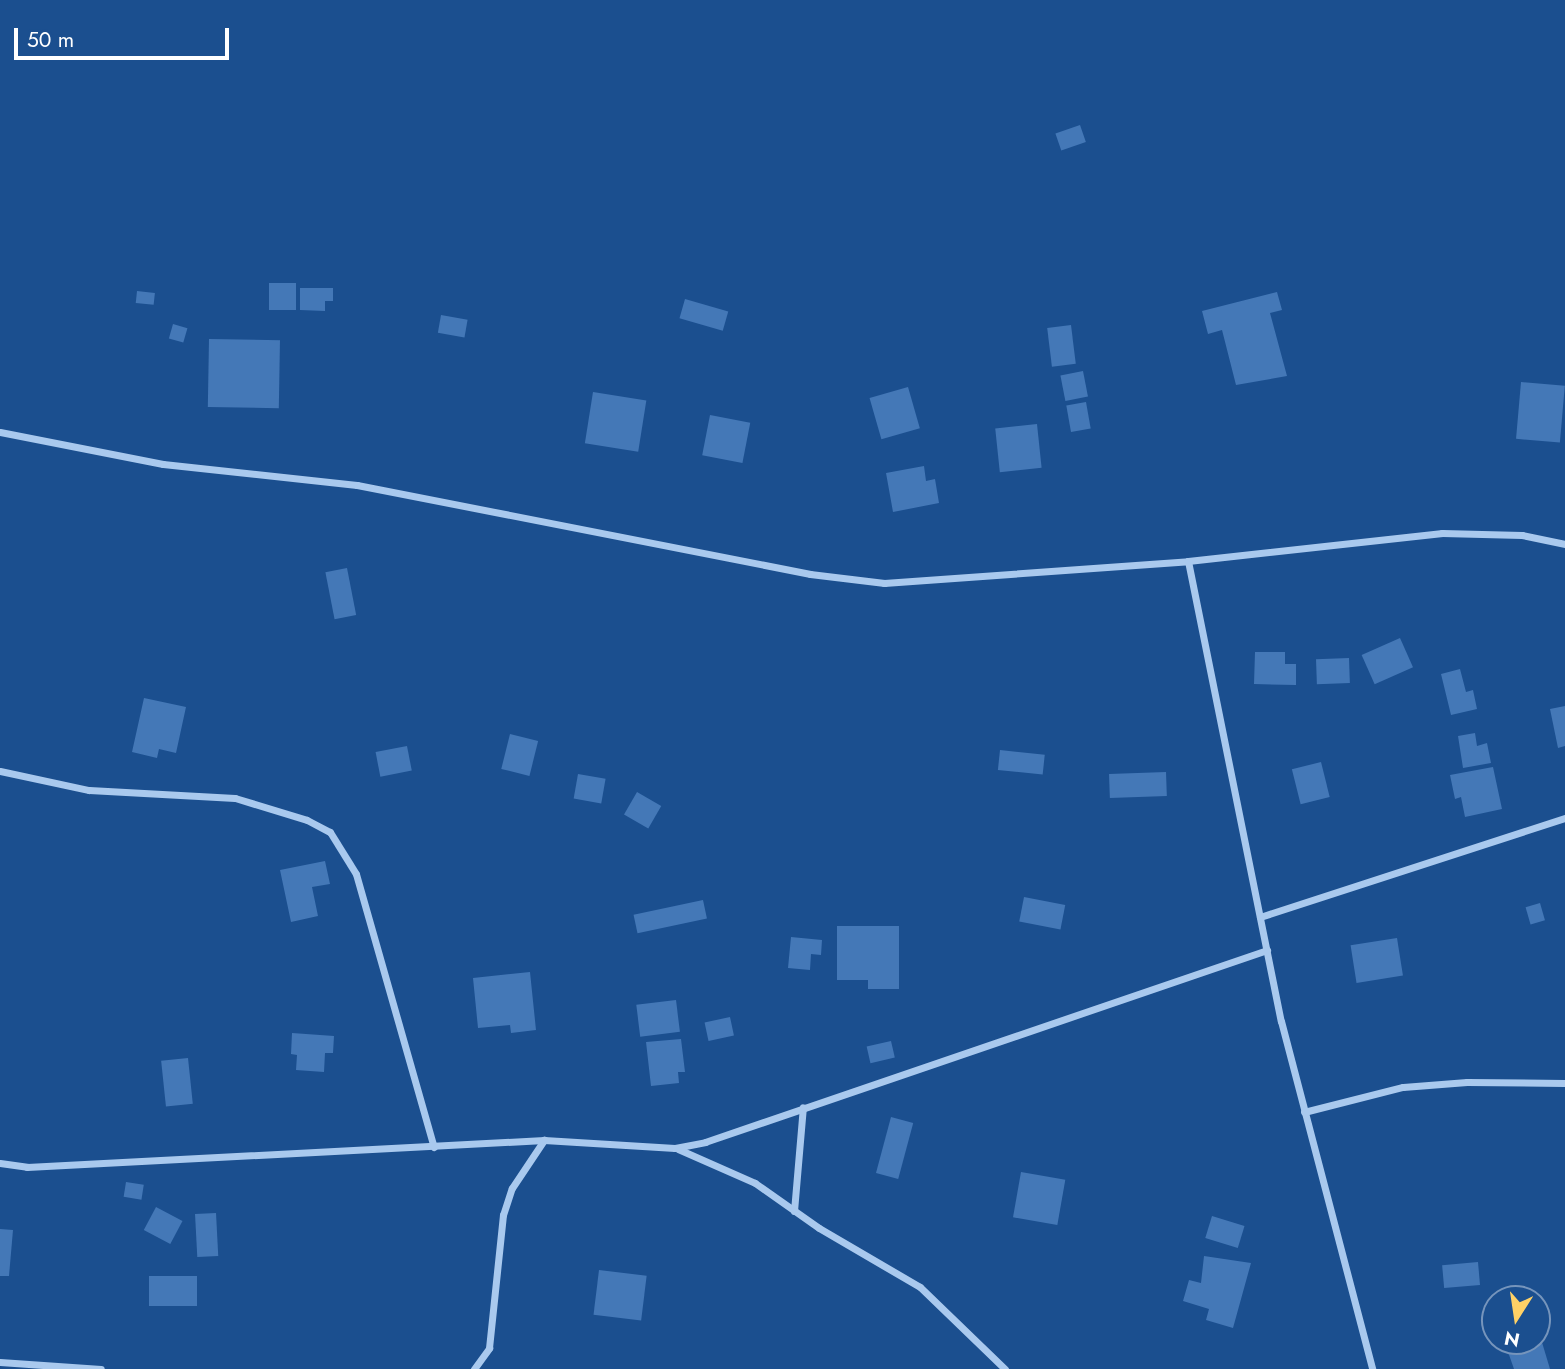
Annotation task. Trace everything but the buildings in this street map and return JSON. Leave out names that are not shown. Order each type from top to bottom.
[{"type":"street","points":[[0,432],[163,464],[357,485],[810,574],[884,583],[1188,561],[1442,533],[1522,535],[1565,544]]},
{"type":"street","points":[[1188,561],[1267,950],[1304,1111],[1373,1369]]},
{"type":"street","points":[[0,771],[89,790],[235,798],[307,820],[330,832],[344,848],[356,874],[435,1147]]},
{"type":"street","points":[[1260,917],[1565,818]]},
{"type":"street","points":[[0,1163],[27,1167],[544,1140],[675,1148],[705,1142],[1267,950]]},
{"type":"street","points":[[1304,1111],[1403,1087],[1467,1082],[1565,1083]]},
{"type":"street","points":[[794,1210],[803,1107]]},
{"type":"street","points":[[474,1369],[489,1348],[503,1215],[512,1188],[544,1140]]},
{"type":"street","points":[[675,1148],[730,1168],[920,1287],[1005,1369]]},
{"type":"street","points":[[0,1362],[101,1369]]}]
